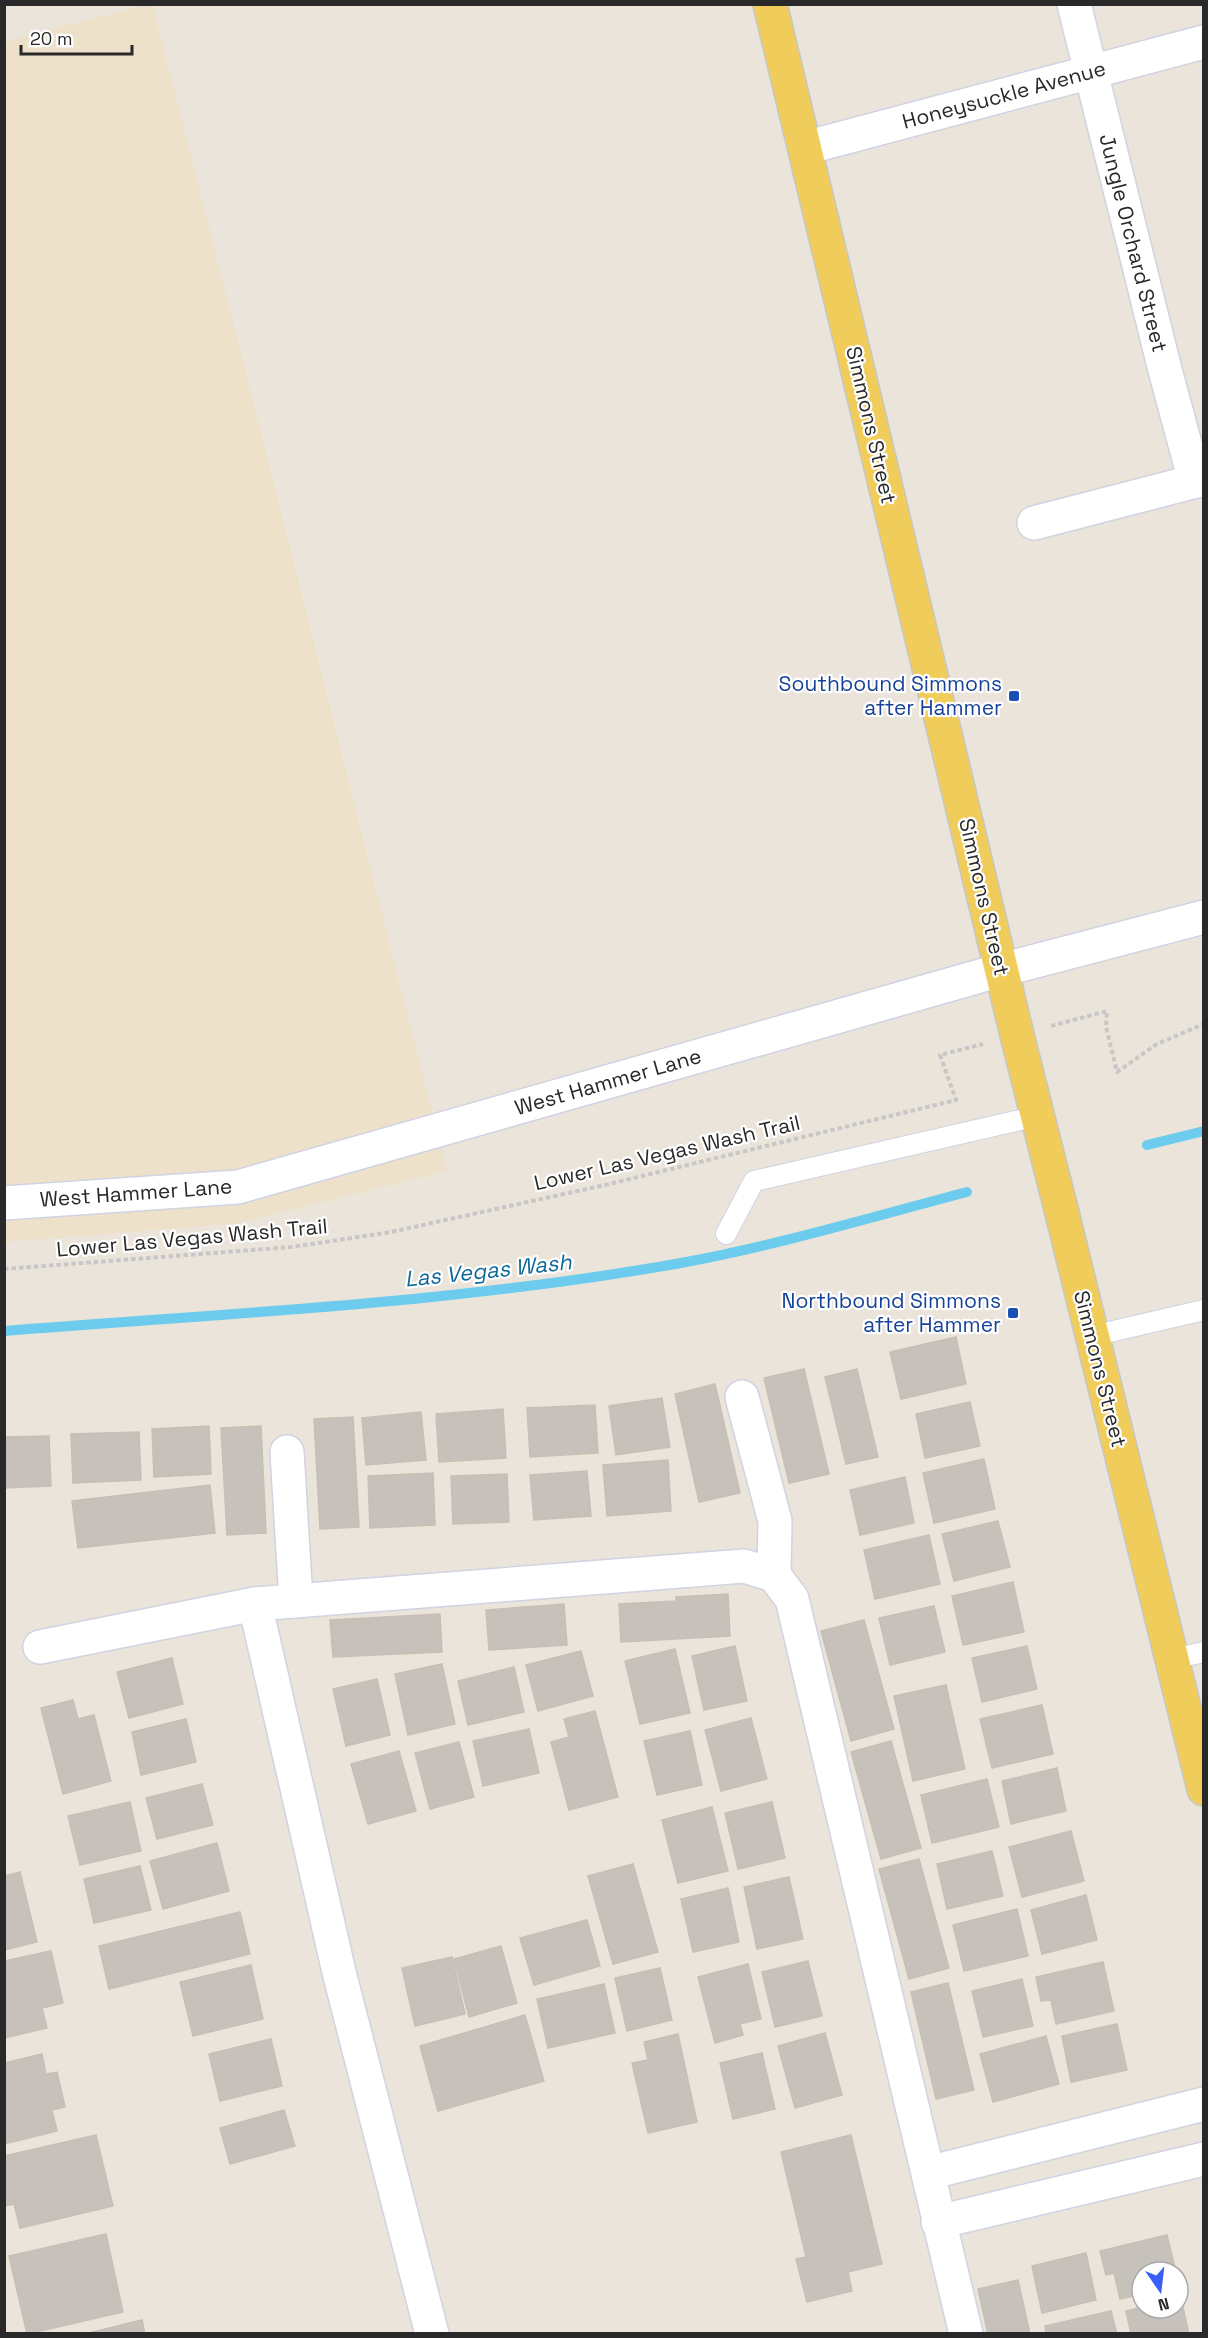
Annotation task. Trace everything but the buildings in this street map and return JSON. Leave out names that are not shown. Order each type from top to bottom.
[{"type":"main road","name":"Simmons Street","points":[[770,4],[1017,1035],[1203,1789]]},
{"type":"street","name":"Jungle Orchard Street","points":[[1074,4],[1165,370],[1199,480]]},
{"type":"street","name":"Honeysuckle Avenue","points":[[805,148],[1203,42]]},
{"type":"street","points":[[1034,523],[1199,480]]},
{"type":"street","name":"West Hammer Lane","points":[[4,1203],[238,1187],[1001,969],[1203,917]]},
{"type":"street","points":[[742,1397],[775,1521],[774,1575]]},
{"type":"street","points":[[287,1452],[296,1601]]},
{"type":"street","points":[[40,1647],[255,1604],[744,1566],[774,1575],[792,1599],[966,2334]]},
{"type":"street","points":[[255,1604],[339,1972],[432,2334]]},
{"type":"street","points":[[928,2173],[1203,2104]]},
{"type":"street","points":[[938,2222],[1203,2159]]},
{"type":"lane","points":[[726,1234],[754,1181],[1038,1116]]},
{"type":"lane","points":[[1092,1336],[1203,1310]]},
{"type":"lane","points":[[1172,1659],[1203,1652]]},
{"type":"path","name":"Lower Las Vegas Wash Trail","points":[[4,1269],[292,1247],[391,1232],[605,1185],[956,1100],[940,1055],[1107,1011],[1106,1027],[1117,1072],[1157,1044],[1203,1024]]},
{"type":"shaded area","points":[[153,5],[447,1171],[239,1223],[5,1242],[5,41]]},
{"type":"waterway","name":"Las Vegas Wash","points":[[1147,1145],[1204,1131]]},
{"type":"waterway","name":"Las Vegas Wash","points":[[4,1331],[344,1305],[597,1277],[753,1248],[967,1192]]},
{"type":"place","name":"Southbound Simmons after Hammer","points":[[1014,696]]},
{"type":"place","name":"Northbound Simmons after Hammer","points":[[1013,1313]]}]
